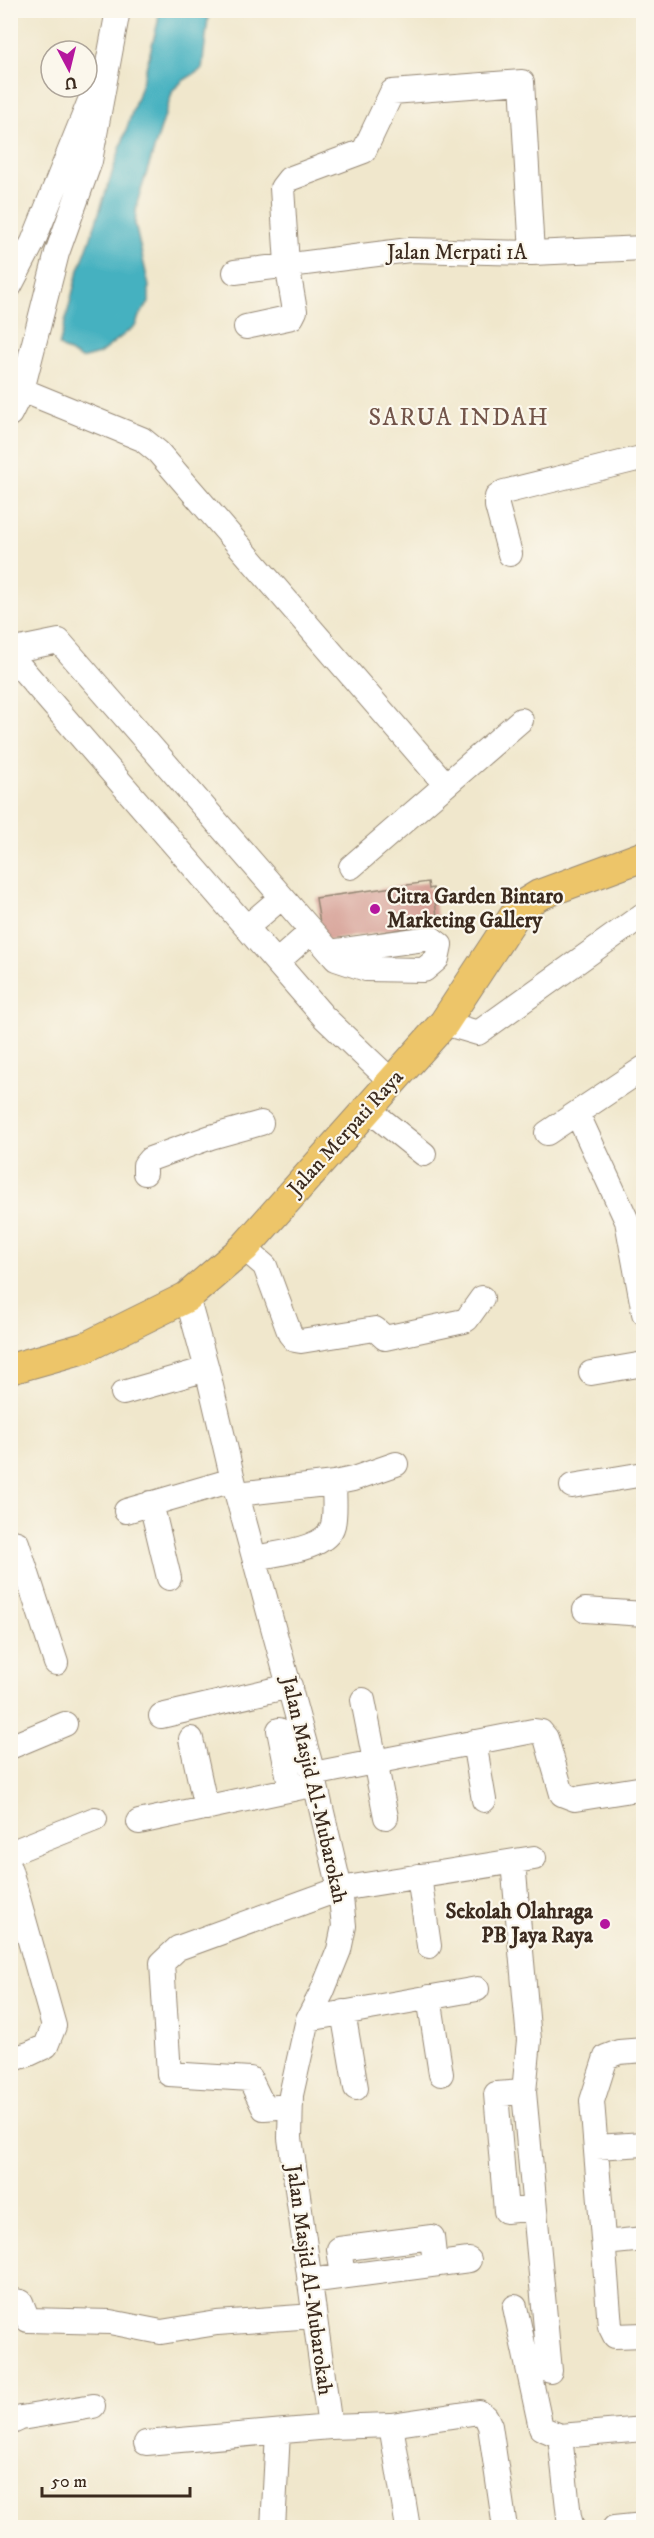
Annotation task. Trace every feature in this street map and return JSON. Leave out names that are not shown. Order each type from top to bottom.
[{"type":"main road","name":"Jalan Merpati Raya","points":[[10,1369],[84,1348],[187,1297],[244,1248],[444,1023],[515,915],[526,903],[539,895],[644,856]]},
{"type":"street","points":[[10,414],[22,390],[57,253],[90,161],[118,10]]},
{"type":"street","points":[[10,286],[33,242],[73,138],[111,53]]},
{"type":"street","points":[[246,327],[292,316],[296,307],[287,264],[282,188],[289,178],[364,151],[392,92],[522,82],[532,253]]},
{"type":"street","points":[[33,242],[57,253]]},
{"type":"street","name":"Jalan Merpati 1A","points":[[235,272],[409,250],[532,253],[644,248]]},
{"type":"street","points":[[22,390],[142,439],[158,453],[446,784]]},
{"type":"street","points":[[510,554],[497,506],[497,497],[504,492],[637,459],[643,460]]},
{"type":"street","points":[[330,952],[59,641],[10,653],[324,1017],[392,1082]]},
{"type":"street","points":[[351,867],[521,720]]},
{"type":"street","points":[[247,927],[282,897]]},
{"type":"street","points":[[444,1023],[478,1033],[644,914]]},
{"type":"street","points":[[277,962],[312,932]]},
{"type":"street","points":[[547,1133],[644,1068]]},
{"type":"street","points":[[368,1109],[424,1154]]},
{"type":"street","points":[[577,1113],[635,1215],[644,1313]]},
{"type":"street","points":[[145,1173],[145,1165],[150,1159],[211,1137],[261,1123]]},
{"type":"street","points":[[244,1248],[265,1266],[290,1334],[295,1340],[301,1341],[375,1329],[385,1338],[464,1321],[482,1298]]},
{"type":"street","name":"Jalan Masjid Al-Mubarokah","points":[[187,1297],[235,1487],[290,1686],[340,1889],[344,1926],[339,1950],[308,2019],[291,2106],[290,2138],[330,2427]]},
{"type":"street","points":[[591,1373],[644,1364]]},
{"type":"street","points":[[123,1393],[207,1369]]},
{"type":"street","points":[[126,1511],[151,1503],[235,1487],[334,1483],[396,1464]]},
{"type":"street","points":[[572,1486],[644,1474]]},
{"type":"street","points":[[255,1558],[311,1546],[325,1539],[333,1526],[334,1483]]},
{"type":"street","points":[[151,1503],[169,1578]]},
{"type":"street","points":[[10,1541],[17,1543],[56,1663]]},
{"type":"street","points":[[585,1610],[644,1614]]},
{"type":"street","points":[[161,1716],[290,1686]]},
{"type":"street","points":[[363,1700],[386,1817]]},
{"type":"street","points":[[10,1747],[65,1724]]},
{"type":"street","points":[[279,1730],[291,1790]]},
{"type":"street","points":[[139,1822],[291,1790],[314,1779],[375,1760],[533,1731],[541,1732],[546,1738],[562,1794],[568,1798],[575,1799],[644,1788]]},
{"type":"street","points":[[191,1739],[206,1808]]},
{"type":"street","points":[[474,1742],[484,1800]]},
{"type":"street","points":[[10,1853],[95,1820]]},
{"type":"street","points":[[291,2106],[264,2108],[250,2079],[169,2074],[162,1963],[178,1948],[340,1889],[524,1860],[530,2040],[524,2092],[550,2372]]},
{"type":"street","points":[[10,1870],[54,2026],[46,2046],[10,2060]]},
{"type":"street","points":[[419,1876],[429,1946]]},
{"type":"street","points":[[308,2019],[477,1989]]},
{"type":"street","points":[[429,1997],[441,2074]]},
{"type":"street","points":[[343,2012],[356,2088]]},
{"type":"street","points":[[644,2050],[618,2052],[606,2057],[592,2101],[610,2326],[615,2336],[644,2335]]},
{"type":"street","points":[[596,2147],[644,2144]]},
{"type":"street","points":[[309,2281],[343,2276],[339,2249],[432,2237],[435,2264],[469,2260]]},
{"type":"street","points":[[604,2243],[644,2239]]},
{"type":"street","points":[[10,2300],[21,2302],[28,2320],[110,2322],[161,2332],[217,2323],[314,2316]]},
{"type":"street","points":[[515,2307],[541,2428],[560,2436],[644,2429]]},
{"type":"street","points":[[10,2423],[21,2418],[93,2406]]},
{"type":"street","points":[[146,2444],[330,2427],[391,2425],[479,2412],[486,2416],[490,2426],[505,2528]]},
{"type":"street","points":[[391,2425],[407,2522]]},
{"type":"street","points":[[273,2528],[278,2432]]},
{"type":"street","points":[[560,2436],[572,2528]]},
{"type":"street","points":[[614,2528],[644,2525]]},
{"type":"water","points":[[159,11],[209,11],[202,69],[173,90],[137,203],[135,224],[149,286],[149,303],[139,316],[136,325],[99,354],[81,359],[59,346],[77,275],[144,76]]},
{"type":"building","name":"Citra Garden Bintaro Marketing Gallery","points":[[428,882],[429,889],[433,888],[438,923],[328,941],[322,936],[316,898]]},
{"type":"place","name":"Citra Garden Bintaro Marketing Gallery","points":[[375,909]]},
{"type":"place","name":"Sekolah Olahraga PB Jaya Raya","points":[[605,1924]]},
{"type":"district","name":"SARUA INDAH","points":[[459,418]]}]
